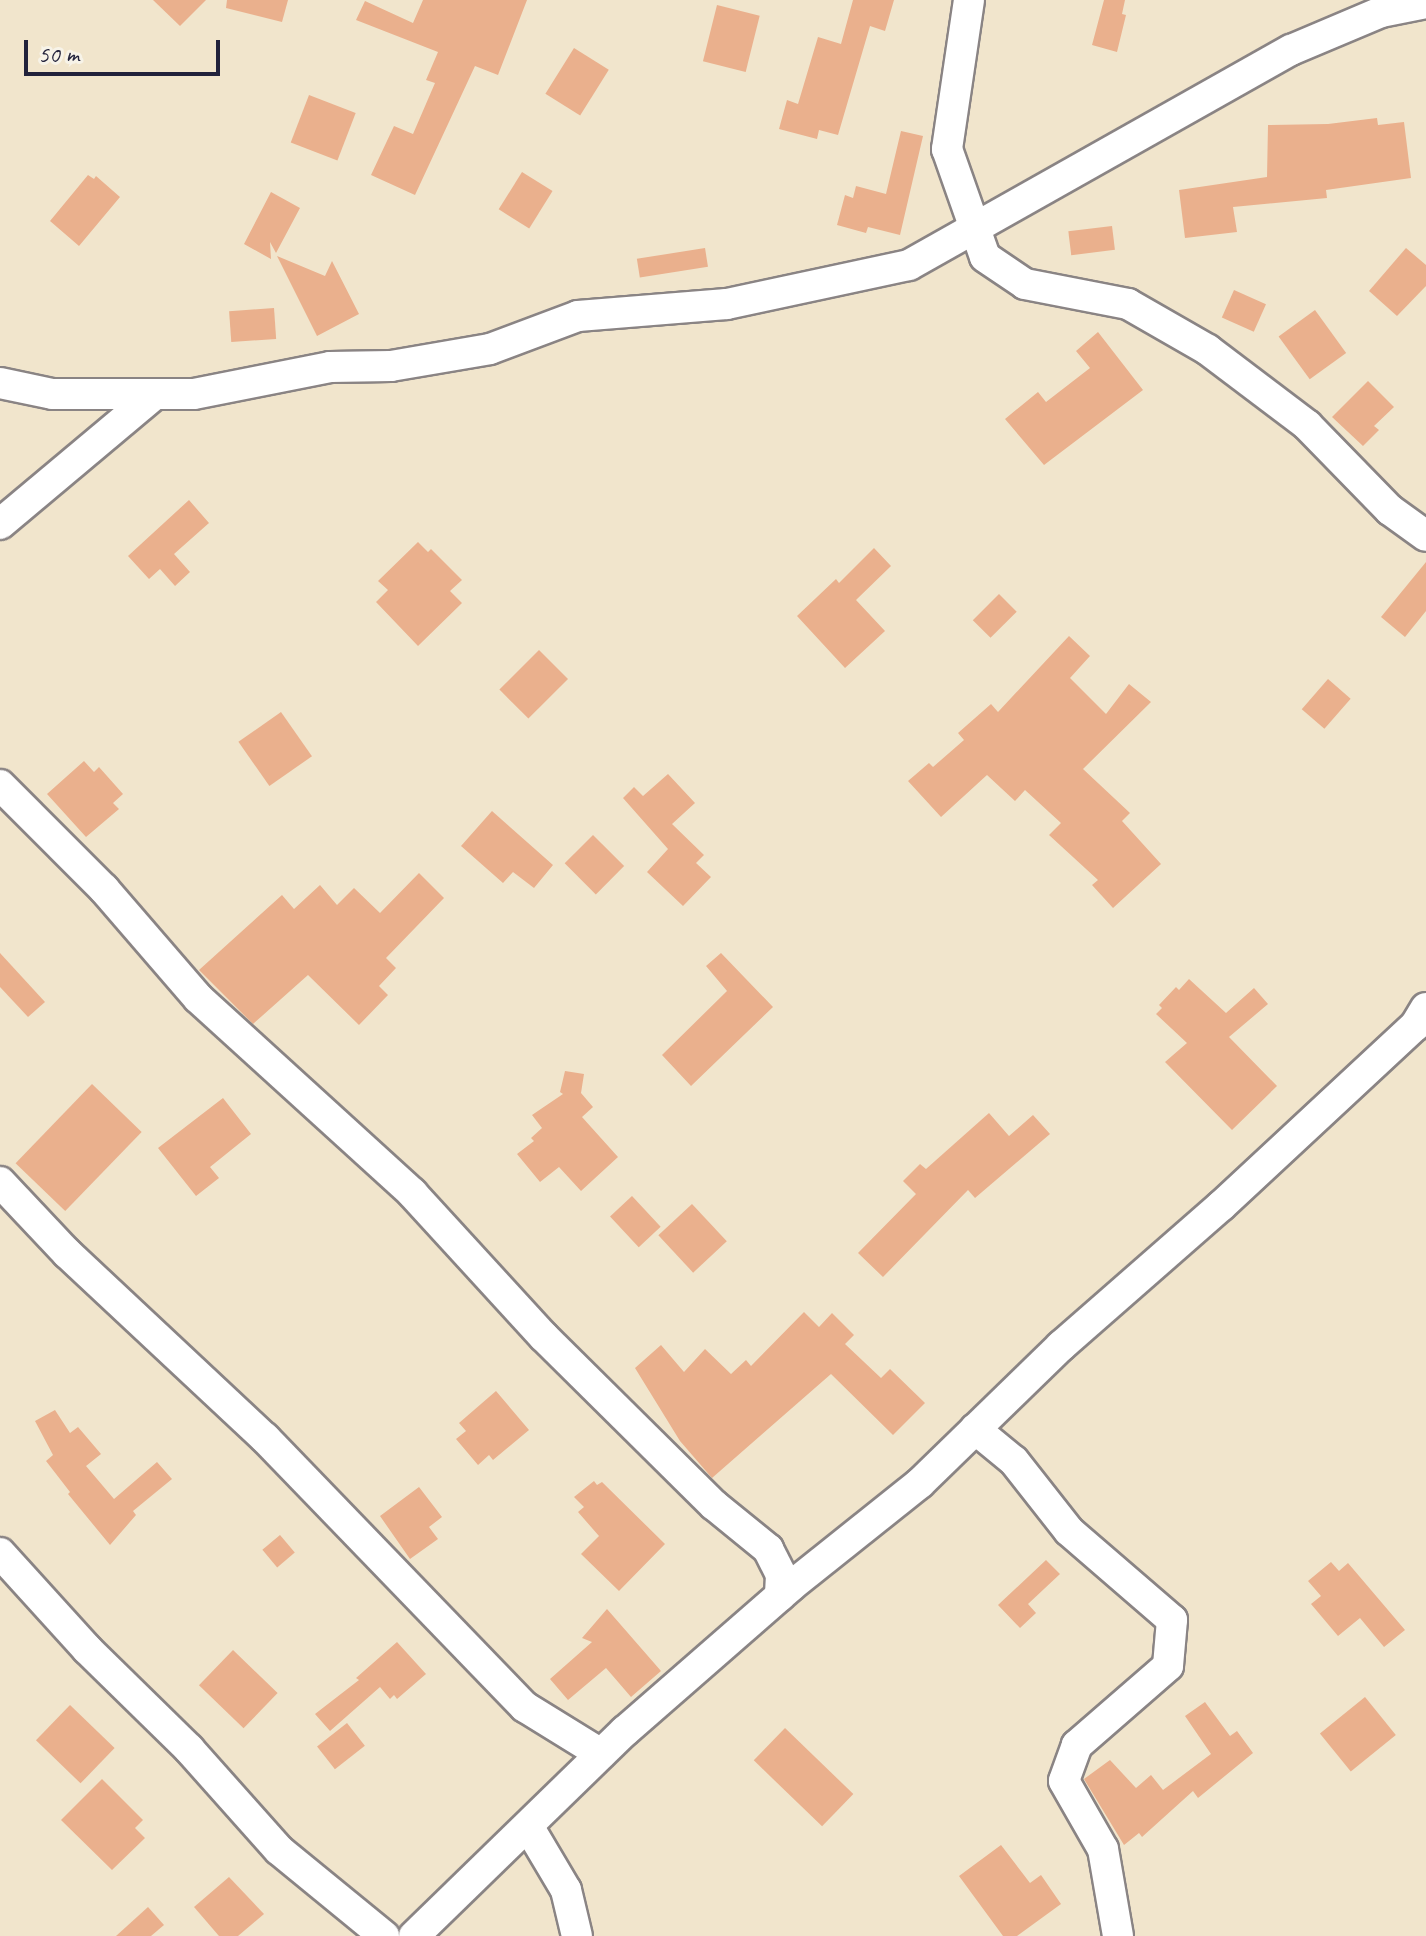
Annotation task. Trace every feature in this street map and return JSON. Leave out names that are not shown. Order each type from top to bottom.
[{"type":"street","points":[[969,0],[947,149],[985,257],[1025,284],[1128,304],[1208,350],[1307,425],[1390,510],[1426,536]]},
{"type":"street","points":[[0,383],[52,394],[194,394],[330,367],[391,366],[490,349],[578,316],[727,304],[909,265],[1291,50],[1381,12],[1426,3]]},
{"type":"street","points":[[0,524],[154,395]]},
{"type":"street","points":[[0,785],[104,889],[198,998],[412,1193],[544,1337],[714,1505],[768,1549],[781,1575],[780,1596]]},
{"type":"street","points":[[414,1936],[601,1754],[780,1596],[920,1483],[1061,1346],[1221,1206],[1415,1026],[1426,1008]]},
{"type":"street","points":[[0,1182],[67,1253],[265,1438],[525,1707],[601,1754]]},
{"type":"street","points":[[975,1429],[1014,1461],[1069,1531],[1172,1620],[1168,1666],[1077,1745],[1064,1781],[1103,1849],[1118,1936]]},
{"type":"street","points":[[0,1553],[87,1649],[189,1749],[279,1850],[384,1936]]},
{"type":"street","points":[[528,1826],[566,1890],[577,1936]]},
{"type":"building","points":[[153,0],[206,0],[180,26]]},
{"type":"building","points":[[227,0],[288,0],[282,22],[226,8]]},
{"type":"building","points":[[423,0],[527,0],[498,75],[475,66],[415,195],[371,175],[394,126],[413,134],[435,83],[426,80],[438,52],[356,20],[365,1],[413,23]]},
{"type":"building","points":[[853,0],[894,0],[885,31],[870,26],[838,135],[819,130],[817,139],[779,129],[787,100],[798,104],[818,37],[841,44]]},
{"type":"building","points":[[1104,0],[1125,0],[1122,14],[1126,15],[1117,52],[1092,45]]},
{"type":"building","points":[[717,5],[760,16],[746,72],[703,61]]},
{"type":"building","points":[[574,48],[609,70],[580,116],[545,94]]},
{"type":"building","points":[[309,95],[356,113],[337,161],[291,143]]},
{"type":"building","points":[[1377,118],[1378,125],[1404,122],[1411,178],[1326,190],[1327,198],[1233,207],[1237,232],[1185,238],[1179,190],[1267,177],[1268,125],[1328,124]]},
{"type":"building","points":[[901,131],[923,136],[900,235],[868,227],[866,233],[837,225],[845,195],[853,198],[856,186],[886,194]]},
{"type":"building","points":[[522,172],[553,191],[529,228],[499,209]]},
{"type":"building","points":[[88,175],[94,179],[96,176],[120,197],[79,246],[50,221]]},
{"type":"building","points":[[271,192],[300,208],[276,253],[270,242],[271,259],[244,244]]},
{"type":"building","points":[[1112,226],[1115,250],[1071,255],[1068,231]]},
{"type":"building","points":[[705,248],[708,267],[640,278],[637,259]]},
{"type":"building","points":[[1406,248],[1426,265],[1426,286],[1397,316],[1369,291]]},
{"type":"building","points":[[277,256],[325,276],[332,261],[359,314],[317,336]]},
{"type":"building","points":[[1234,290],[1266,304],[1254,332],[1222,317]]},
{"type":"building","points":[[274,308],[276,339],[231,342],[229,311]]},
{"type":"building","points":[[1315,310],[1346,353],[1310,379],[1279,336]]},
{"type":"building","points":[[1098,332],[1143,390],[1044,465],[1005,419],[1038,392],[1046,402],[1090,368],[1076,351]]},
{"type":"building","points":[[1368,381],[1394,407],[1374,426],[1379,430],[1363,446],[1332,417]]},
{"type":"building","points":[[189,500],[209,523],[174,554],[190,572],[175,586],[160,569],[149,579],[128,556]]},
{"type":"building","points":[[418,542],[428,552],[431,549],[462,580],[450,591],[462,603],[418,646],[376,602],[388,590],[378,581]]},
{"type":"building","points":[[874,548],[891,566],[856,600],[885,631],[845,668],[797,616],[836,579],[839,583]]},
{"type":"building","points":[[1426,562],[1426,611],[1405,637],[1381,617]]},
{"type":"building","points":[[999,594],[1017,612],[991,638],[973,620]]},
{"type":"building","points":[[1069,636],[1090,656],[1070,678],[1106,714],[1129,684],[1151,702],[1083,769],[1130,813],[1122,821],[1161,864],[1113,908],[1092,885],[1098,880],[1049,835],[1061,823],[1025,790],[1015,801],[987,775],[941,817],[908,781],[929,763],[933,767],[964,740],[958,733],[991,704],[998,712]]},
{"type":"building","points":[[539,650],[568,679],[528,719],[499,690]]},
{"type":"building","points":[[1328,679],[1351,699],[1324,729],[1302,709]]},
{"type":"building","points":[[281,712],[312,756],[269,786],[238,742]]},
{"type":"building","points":[[84,761],[94,772],[99,767],[123,794],[113,803],[119,809],[86,837],[47,794]]},
{"type":"building","points":[[668,774],[695,803],[672,824],[704,855],[696,863],[711,877],[683,906],[647,872],[668,849],[623,798],[634,787],[643,796]]},
{"type":"building","points":[[492,811],[553,865],[534,888],[513,872],[503,883],[461,846]]},
{"type":"building","points":[[593,835],[624,866],[596,894],[565,863]]},
{"type":"building","points":[[419,873],[444,898],[386,958],[396,968],[379,986],[388,995],[359,1025],[308,975],[253,1024],[199,970],[282,895],[294,909],[320,885],[337,905],[354,888],[380,913]]},
{"type":"building","points":[[0,953],[45,1002],[28,1017],[0,987]]},
{"type":"building","points":[[721,953],[773,1007],[691,1086],[662,1055],[727,991],[706,966]]},
{"type":"building","points":[[1189,979],[1226,1013],[1254,988],[1268,1004],[1229,1037],[1277,1086],[1232,1130],[1165,1062],[1187,1043],[1156,1014],[1162,1008],[1159,1005],[1176,987],[1179,990]]},
{"type":"building","points":[[565,1071],[584,1074],[581,1093],[593,1107],[582,1117],[618,1157],[581,1191],[559,1167],[540,1182],[517,1154],[534,1141],[531,1138],[542,1128],[532,1115],[563,1094],[560,1092]]},
{"type":"building","points":[[92,1084],[142,1132],[65,1211],[16,1163]]},
{"type":"building","points":[[223,1098],[251,1134],[210,1167],[219,1178],[196,1196],[158,1148]]},
{"type":"building","points":[[989,1113],[1009,1136],[1033,1115],[1050,1134],[975,1198],[968,1190],[883,1277],[858,1253],[916,1194],[903,1181],[920,1164],[926,1169]]},
{"type":"building","points":[[632,1196],[661,1227],[639,1247],[610,1216]]},
{"type":"building","points":[[692,1204],[727,1241],[693,1273],[658,1235]]},
{"type":"building","points":[[804,1312],[819,1327],[832,1313],[854,1335],[845,1344],[881,1378],[890,1369],[925,1403],[893,1435],[831,1374],[712,1478],[680,1441],[635,1368],[661,1345],[684,1372],[705,1349],[731,1374],[746,1360],[751,1366]]},
{"type":"building","points":[[496,1391],[529,1430],[493,1460],[489,1455],[478,1465],[456,1439],[466,1431],[459,1423]]},
{"type":"building","points":[[55,1410],[70,1433],[78,1427],[101,1454],[86,1466],[114,1499],[157,1462],[172,1479],[133,1511],[136,1515],[110,1545],[68,1494],[70,1492],[46,1461],[53,1455],[35,1421]]},
{"type":"building","points":[[594,1481],[597,1485],[602,1482],[665,1544],[619,1591],[581,1554],[599,1536],[578,1512],[584,1507],[574,1497]]},
{"type":"building","points":[[419,1487],[442,1517],[429,1527],[438,1539],[410,1559],[380,1516]]},
{"type":"building","points":[[280,1535],[295,1553],[277,1567],[262,1550]]},
{"type":"building","points":[[1046,1560],[1060,1574],[1028,1604],[1036,1613],[1020,1628],[998,1605]]},
{"type":"building","points":[[1331,1562],[1339,1571],[1348,1563],[1405,1630],[1384,1647],[1360,1618],[1338,1636],[1311,1604],[1321,1596],[1308,1581]]},
{"type":"building","points":[[607,1609],[661,1671],[631,1697],[606,1668],[568,1700],[550,1679],[592,1642],[582,1638]]},
{"type":"building","points":[[397,1642],[426,1674],[397,1699],[394,1695],[390,1699],[380,1687],[330,1731],[315,1714],[359,1680],[356,1678]]},
{"type":"building","points":[[233,1650],[278,1693],[244,1728],[199,1685]]},
{"type":"building","points":[[1365,1697],[1396,1735],[1351,1772],[1320,1734]]},
{"type":"building","points":[[1205,1702],[1230,1736],[1237,1731],[1253,1753],[1198,1798],[1193,1791],[1142,1837],[1139,1833],[1124,1845],[1084,1779],[1110,1760],[1136,1788],[1151,1775],[1163,1790],[1211,1754],[1185,1716]]},
{"type":"building","points":[[70,1705],[115,1748],[81,1783],[36,1740]]},
{"type":"building","points":[[347,1723],[365,1746],[335,1769],[317,1746]]},
{"type":"building","points":[[785,1728],[853,1794],[822,1826],[754,1760]]},
{"type":"building","points":[[102,1779],[143,1820],[135,1828],[145,1838],[112,1870],[61,1820]]},
{"type":"building","points":[[1001,1845],[1030,1883],[1041,1875],[1061,1904],[1017,1936],[1003,1936],[959,1876]]},
{"type":"building","points":[[229,1877],[264,1914],[238,1936],[219,1936],[194,1907]]},
{"type":"building","points":[[148,1907],[164,1925],[151,1936],[116,1936]]}]
